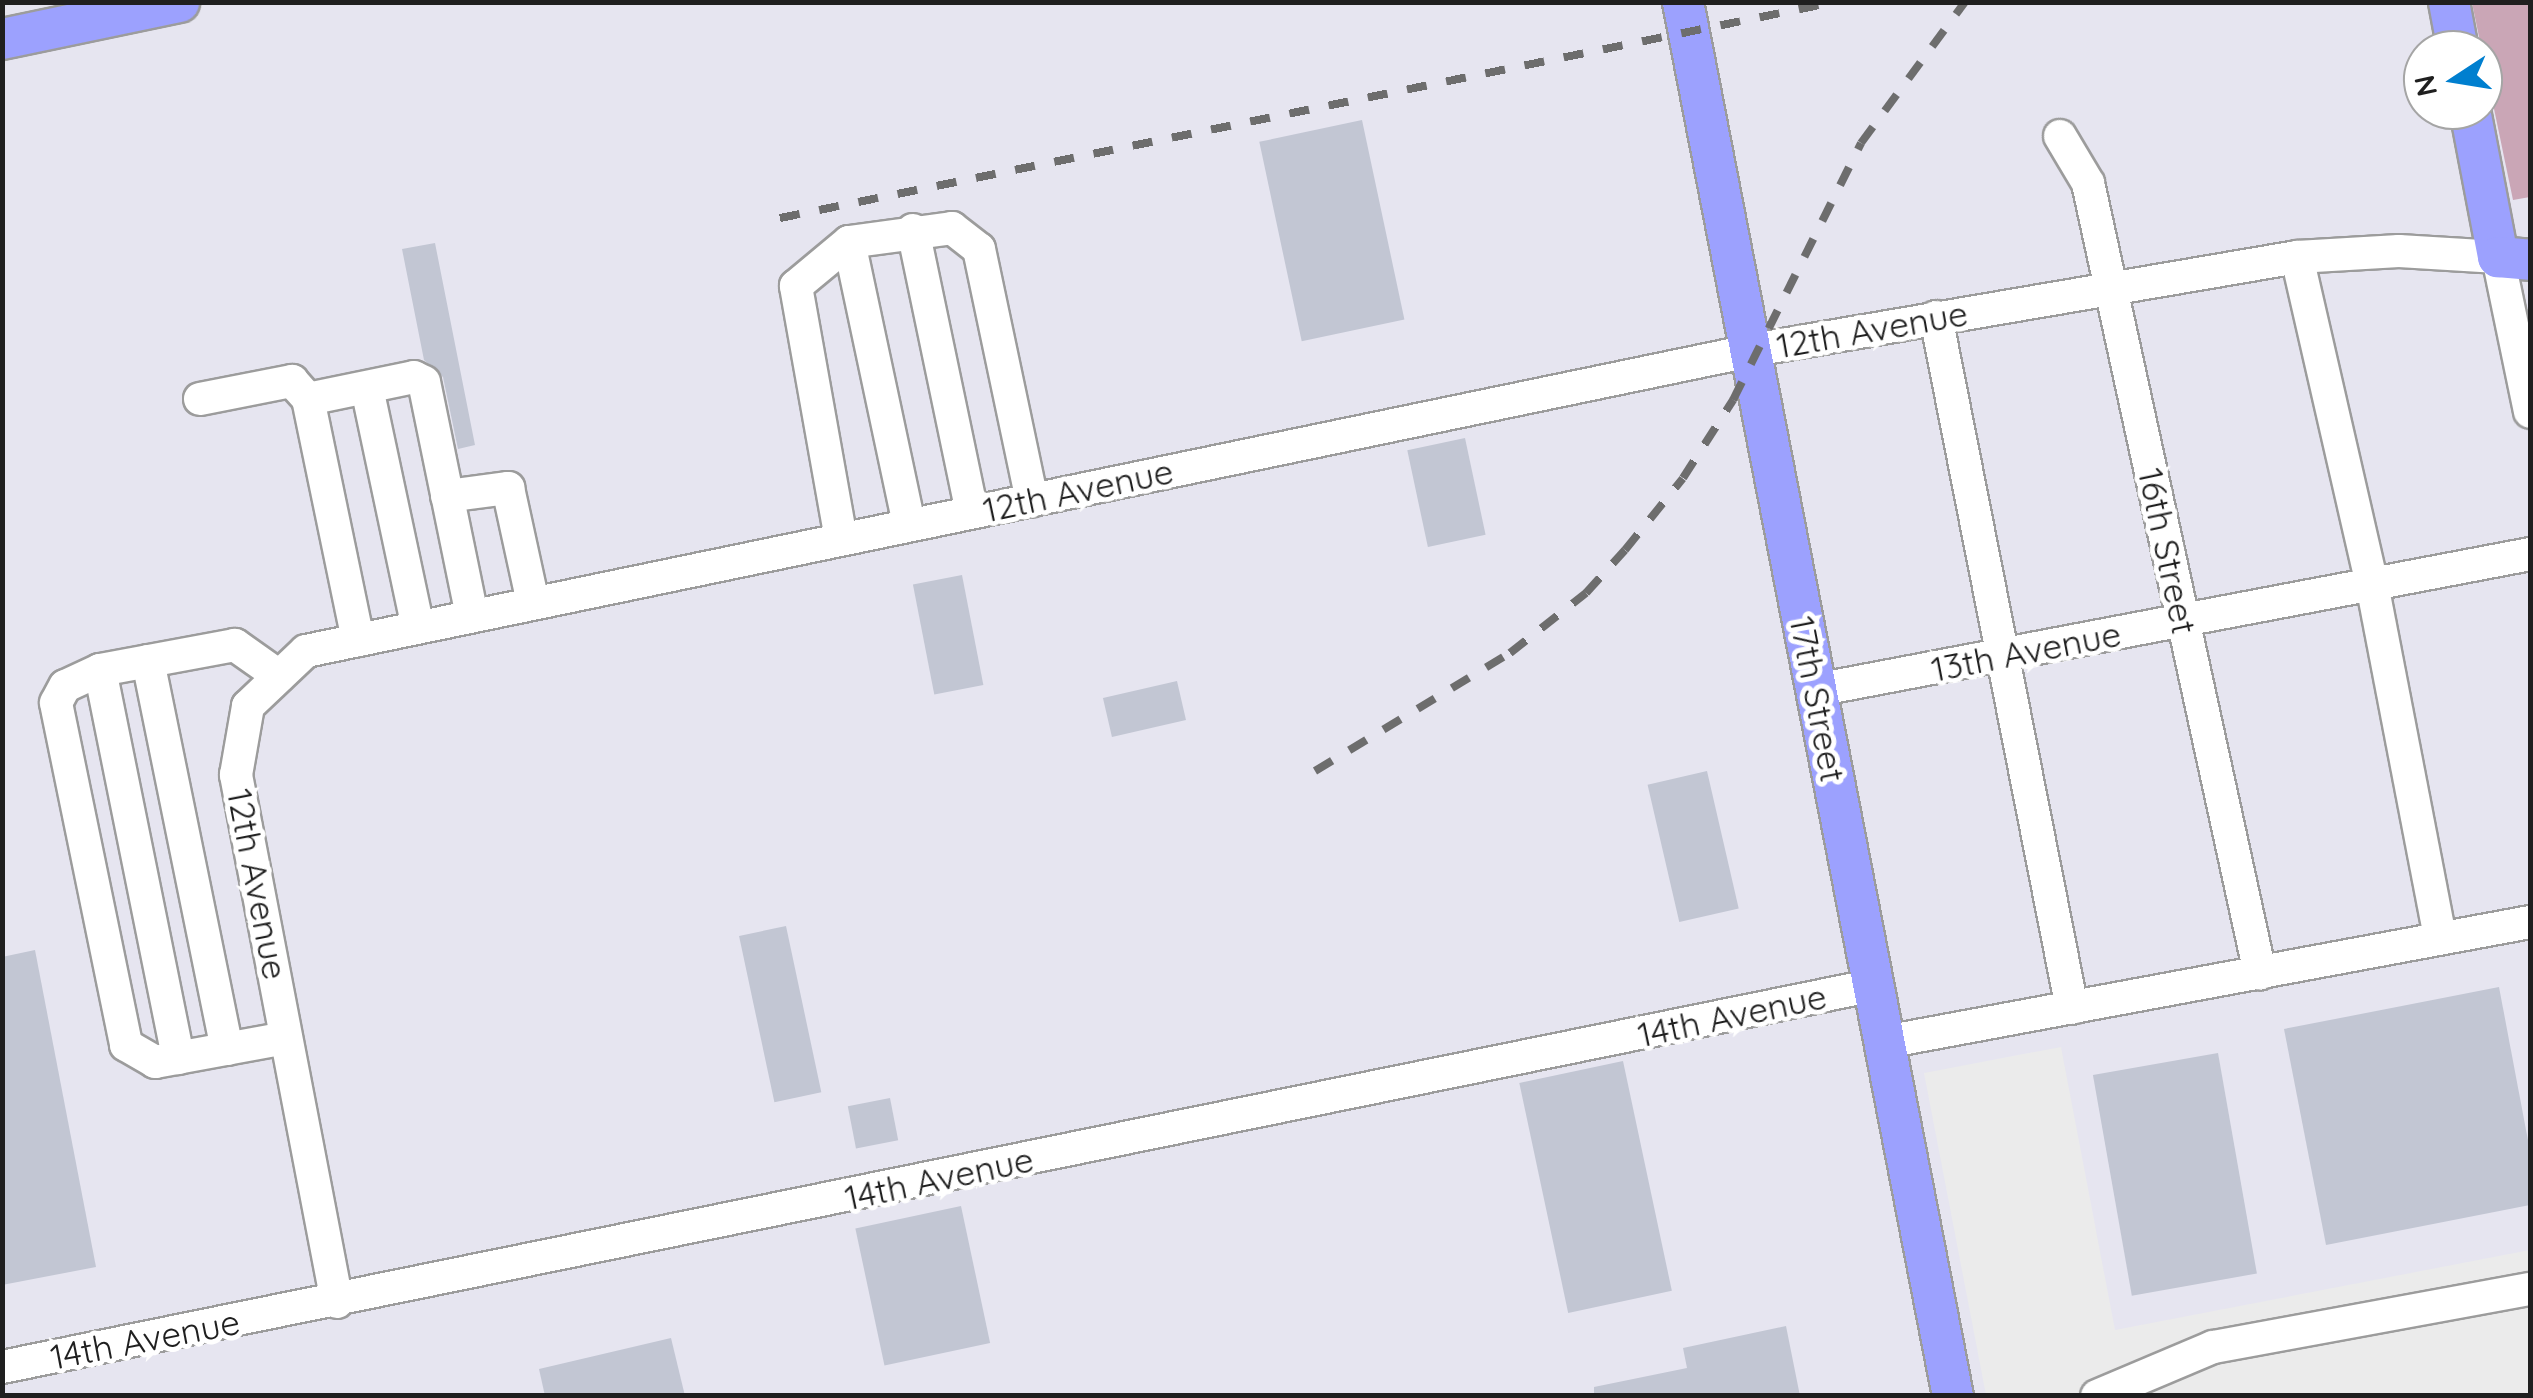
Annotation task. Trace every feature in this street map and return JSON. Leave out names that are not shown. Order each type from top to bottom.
[{"type":"main road","points":[[2,39],[179,2]]},
{"type":"main road","name":"17th Street","points":[[1683,2],[1954,1396]]},
{"type":"main road","points":[[2450,2],[2455,30]]},
{"type":"main road","points":[[2476,130],[2514,258]]},
{"type":"street","name":"16th Street","points":[[2060,136],[2088,184],[2260,973]]},
{"type":"street","points":[[841,539],[796,286],[850,242],[913,230],[952,228],[980,249],[1032,500]]},
{"type":"street","points":[[913,230],[972,512]]},
{"type":"street","points":[[850,242],[909,525]]},
{"type":"street","name":"12th Avenue","points":[[337,1302],[236,775],[248,706],[306,651],[1750,351],[1936,316],[2297,258],[2399,251],[2514,258]]},
{"type":"street","points":[[2297,258],[2372,584],[2440,938]]},
{"type":"street","points":[[2514,258],[2530,412]]},
{"type":"street","points":[[1936,316],[2072,1008]]},
{"type":"street","points":[[308,399],[414,378],[424,382],[472,616]]},
{"type":"street","points":[[200,399],[292,381],[308,399],[358,640]]},
{"type":"street","points":[[367,388],[418,627]]},
{"type":"street","points":[[447,496],[508,488],[533,603]]},
{"type":"street","name":"13th Avenue","points":[[1816,690],[2530,554]]},
{"type":"street","points":[[279,676],[236,645],[100,670],[66,686],[56,703],[126,1045],[155,1062],[286,1038]]},
{"type":"street","points":[[148,661],[228,1049]]},
{"type":"street","points":[[100,670],[178,1058]]},
{"type":"street","points":[[1885,1042],[2530,922]]},
{"type":"street","name":"14th Avenue","points":[[2,1367],[337,1302],[1874,986]]},
{"type":"street","points":[[2096,1396],[2213,1347],[2530,1289]]},
{"type":"shaded area","points":[[2472,3],[2530,3],[2530,197],[2513,200],[2498,130],[2503,130],[2503,30],[2478,30]]},
{"type":"shaded area","points":[[2061,1047],[2115,1330],[2530,1250],[2530,1395],[1986,1395],[1924,1073]]},
{"type":"building","points":[[1362,120],[1404,320],[1302,341],[1259,142]]},
{"type":"building","points":[[435,243],[475,445],[458,449],[443,377],[424,360],[402,249]]},
{"type":"building","points":[[1465,438],[1486,535],[1428,547],[1407,450]]},
{"type":"building","points":[[962,575],[983,685],[934,694],[913,585]]},
{"type":"building","points":[[1177,681],[1186,720],[1112,737],[1103,698]]},
{"type":"building","points":[[1707,771],[1739,908],[1679,922],[1648,785]]},
{"type":"building","points":[[786,926],[821,1092],[774,1102],[739,936]]},
{"type":"building","points":[[35,950],[96,1267],[2,1285],[2,957]]},
{"type":"building","points":[[2499,987],[2530,1151],[2530,1205],[2326,1245],[2284,1029]]},
{"type":"building","points":[[2218,1053],[2257,1274],[2132,1296],[2093,1075]]},
{"type":"building","points":[[1623,1061],[1672,1291],[1568,1313],[1519,1083]]},
{"type":"building","points":[[890,1098],[898,1140],[856,1148],[848,1106]]},
{"type":"building","points":[[961,1206],[990,1343],[884,1365],[855,1228]]},
{"type":"building","points":[[1786,1326],[1800,1396],[1594,1396],[1594,1387],[1687,1368],[1683,1348]]},
{"type":"building","points":[[671,1338],[685,1396],[545,1396],[539,1369]]},
{"type":"railway","points":[[780,218],[1834,2]]},
{"type":"railway","points":[[1315,771],[1510,653],[1586,593],[1625,550],[1683,478],[1733,400],[1861,143],[1965,2]]}]
